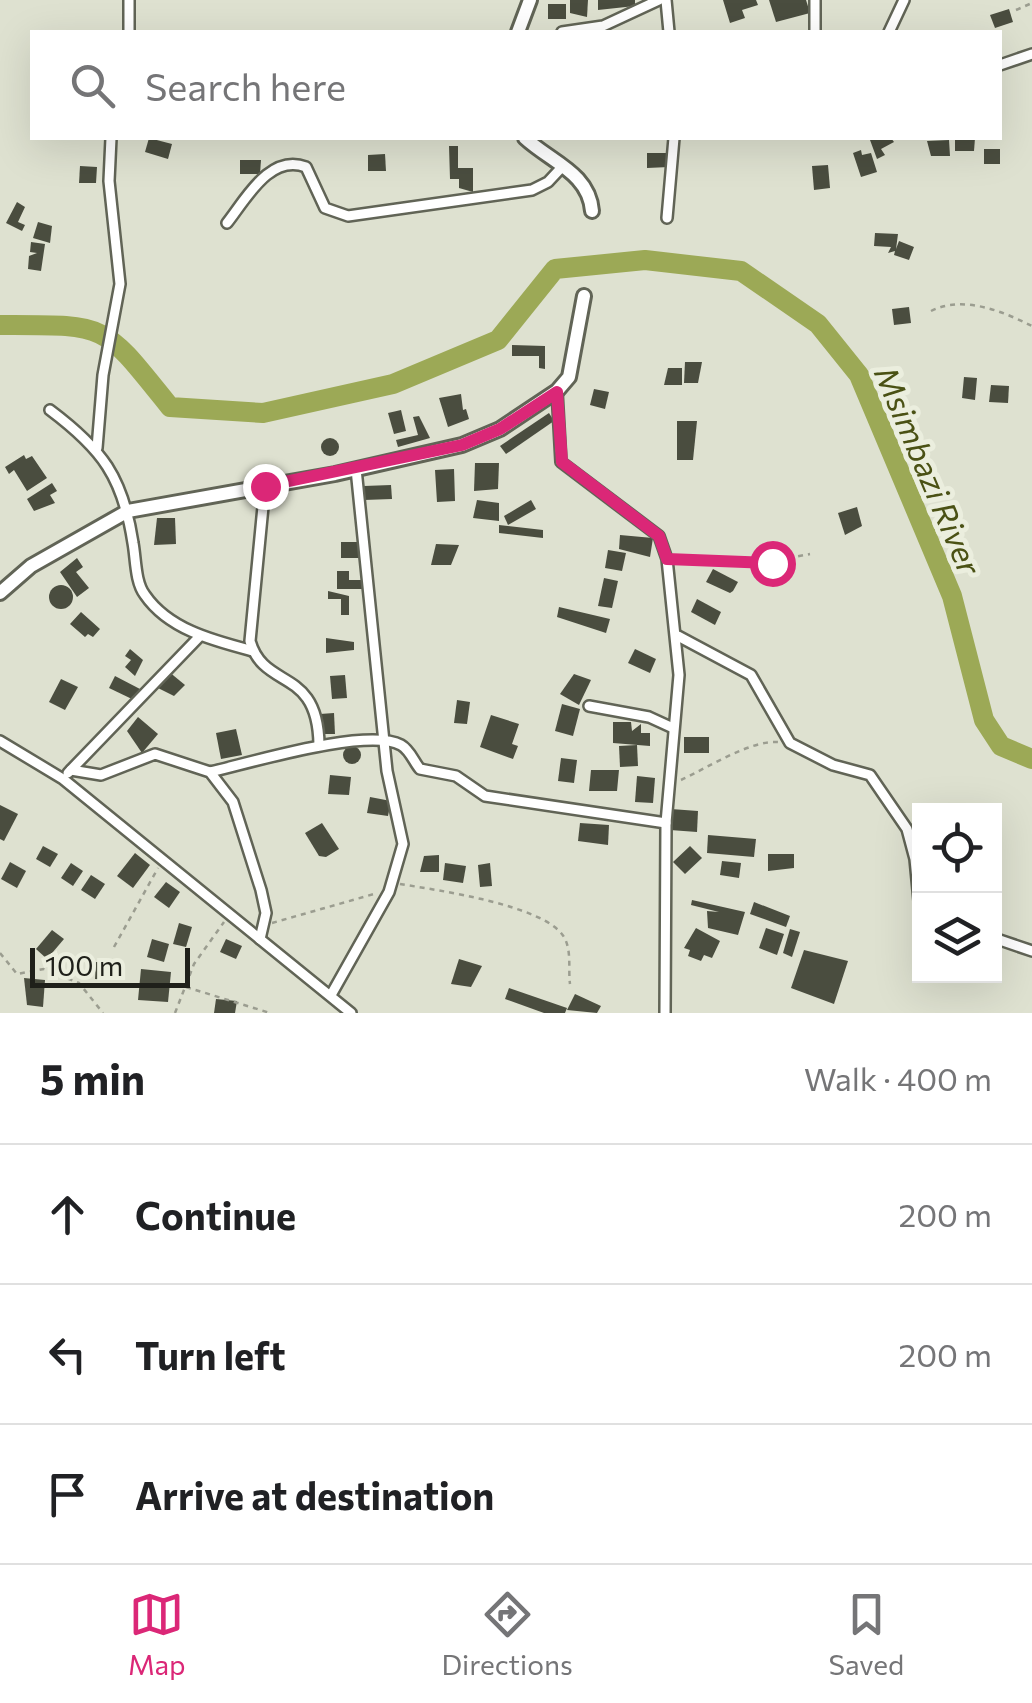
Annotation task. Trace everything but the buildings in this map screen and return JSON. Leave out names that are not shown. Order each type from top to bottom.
[{"type":"street","points":[[129,0],[129,30]]},
{"type":"street","points":[[520,30],[530,0]]},
{"type":"street","points":[[575,30],[602,26],[663,0],[668,30]]},
{"type":"street","points":[[814,30],[815,0]]},
{"type":"street","points":[[890,30],[904,0]]},
{"type":"street","points":[[1002,64],[1032,54]]},
{"type":"street","points":[[96,448],[120,284],[108,160],[112,140]]},
{"type":"street","points":[[528,140],[582,179],[590,194],[592,211]]},
{"type":"street","points":[[667,218],[674,176],[674,140]]},
{"type":"street","points":[[227,223],[270,171],[288,164],[306,167],[326,208],[348,216],[532,190],[548,182],[562,167]]},
{"type":"street","points":[[0,593],[31,566],[128,511],[356,469],[462,445],[500,429],[557,392],[569,377],[584,296]]},
{"type":"street","points":[[557,392],[562,462],[659,536],[667,559],[678,636],[666,822],[665,1013]]},
{"type":"street","points":[[50,410],[96,448],[112,470],[128,511],[141,591],[151,603],[200,636],[253,651],[312,702],[319,720],[319,745]]},
{"type":"street","points":[[332,995],[391,887],[403,844],[384,743],[356,469]]},
{"type":"street","points":[[253,651],[250,630],[265,486]]},
{"type":"street","points":[[63,780],[200,636]]},
{"type":"street","points":[[678,636],[751,676],[790,743],[833,765],[870,775],[888,796],[911,841],[918,893]]},
{"type":"street","points":[[589,706],[650,717],[673,728]]},
{"type":"street","points":[[0,740],[63,780],[228,916],[332,995],[344,1010]]},
{"type":"street","points":[[70,770],[101,774],[155,754],[210,772],[319,745],[384,743],[402,746],[428,774],[456,776],[485,796],[666,822]]},
{"type":"street","points":[[210,772],[233,802],[264,904],[266,924],[260,939]]},
{"type":"street","points":[[1002,941],[1032,951]]},
{"type":"path","points":[[1016,10],[1032,3]]},
{"type":"path","points":[[931,311],[942,306],[988,307],[1032,326]]},
{"type":"path","points":[[667,559],[758,564],[810,554]]},
{"type":"path","points":[[668,781],[727,760],[760,742],[790,743]]},
{"type":"path","points":[[114,947],[162,862]]},
{"type":"path","points":[[266,924],[290,922],[350,898],[391,887],[460,894],[521,912],[558,930],[568,948],[570,984]]},
{"type":"path","points":[[175,1013],[194,964],[228,916]]},
{"type":"path","points":[[0,953],[17,974],[44,969],[80,982],[103,1013]]},
{"type":"path","points":[[184,986],[270,1013]]},
{"type":"waterway","name":"Msimbazi River","points":[[0,325],[63,326],[100,334],[130,358],[170,407],[263,413],[393,384],[498,340],[555,269],[645,260],[741,271],[818,324],[859,375],[952,596],[984,720],[1001,746],[1032,759]]},
{"type":"route","points":[[265,486],[462,445],[500,429],[557,392],[558,456],[566,467],[659,536],[667,559],[772,563]]}]
